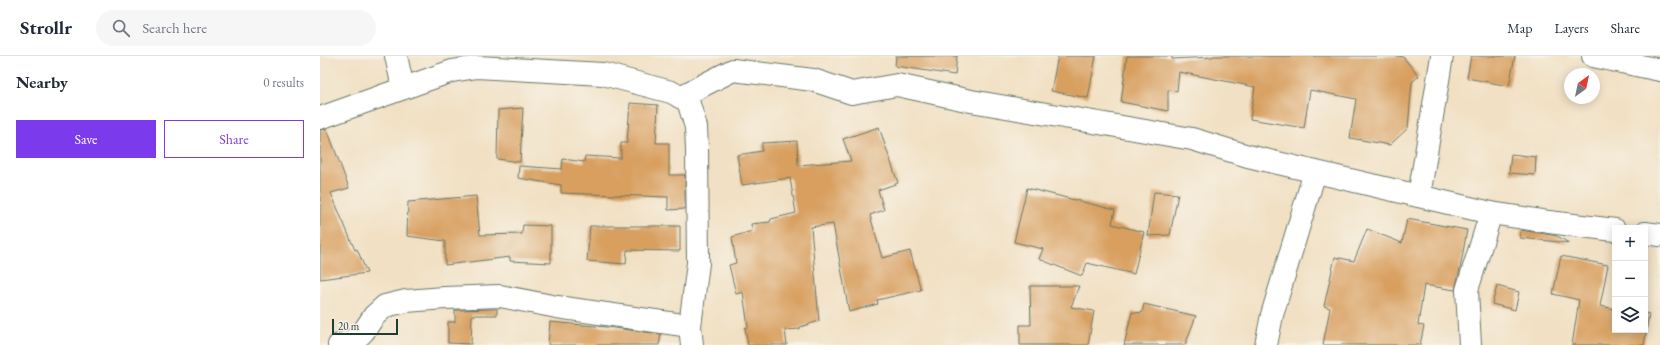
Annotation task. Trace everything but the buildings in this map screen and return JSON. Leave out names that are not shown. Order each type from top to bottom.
[{"type":"street","points":[[396,56],[403,88]]},
{"type":"street","points":[[1419,196],[1442,56]]},
{"type":"street","points":[[1593,56],[1660,70]]},
{"type":"street","points":[[320,118],[452,71],[469,62],[477,67],[603,74],[671,92],[688,101],[696,127],[698,263],[691,336],[500,296],[406,301],[385,306],[374,316],[364,331],[350,343]]},
{"type":"street","points":[[680,97],[732,70],[813,80],[852,93],[897,85],[970,101],[1192,139],[1248,156],[1491,213],[1612,230]]},
{"type":"street","points":[[1266,345],[1272,315],[1315,172]]},
{"type":"street","points":[[1470,345],[1467,290],[1491,213]]},
{"type":"street","points":[[1648,233],[1660,235]]}]
